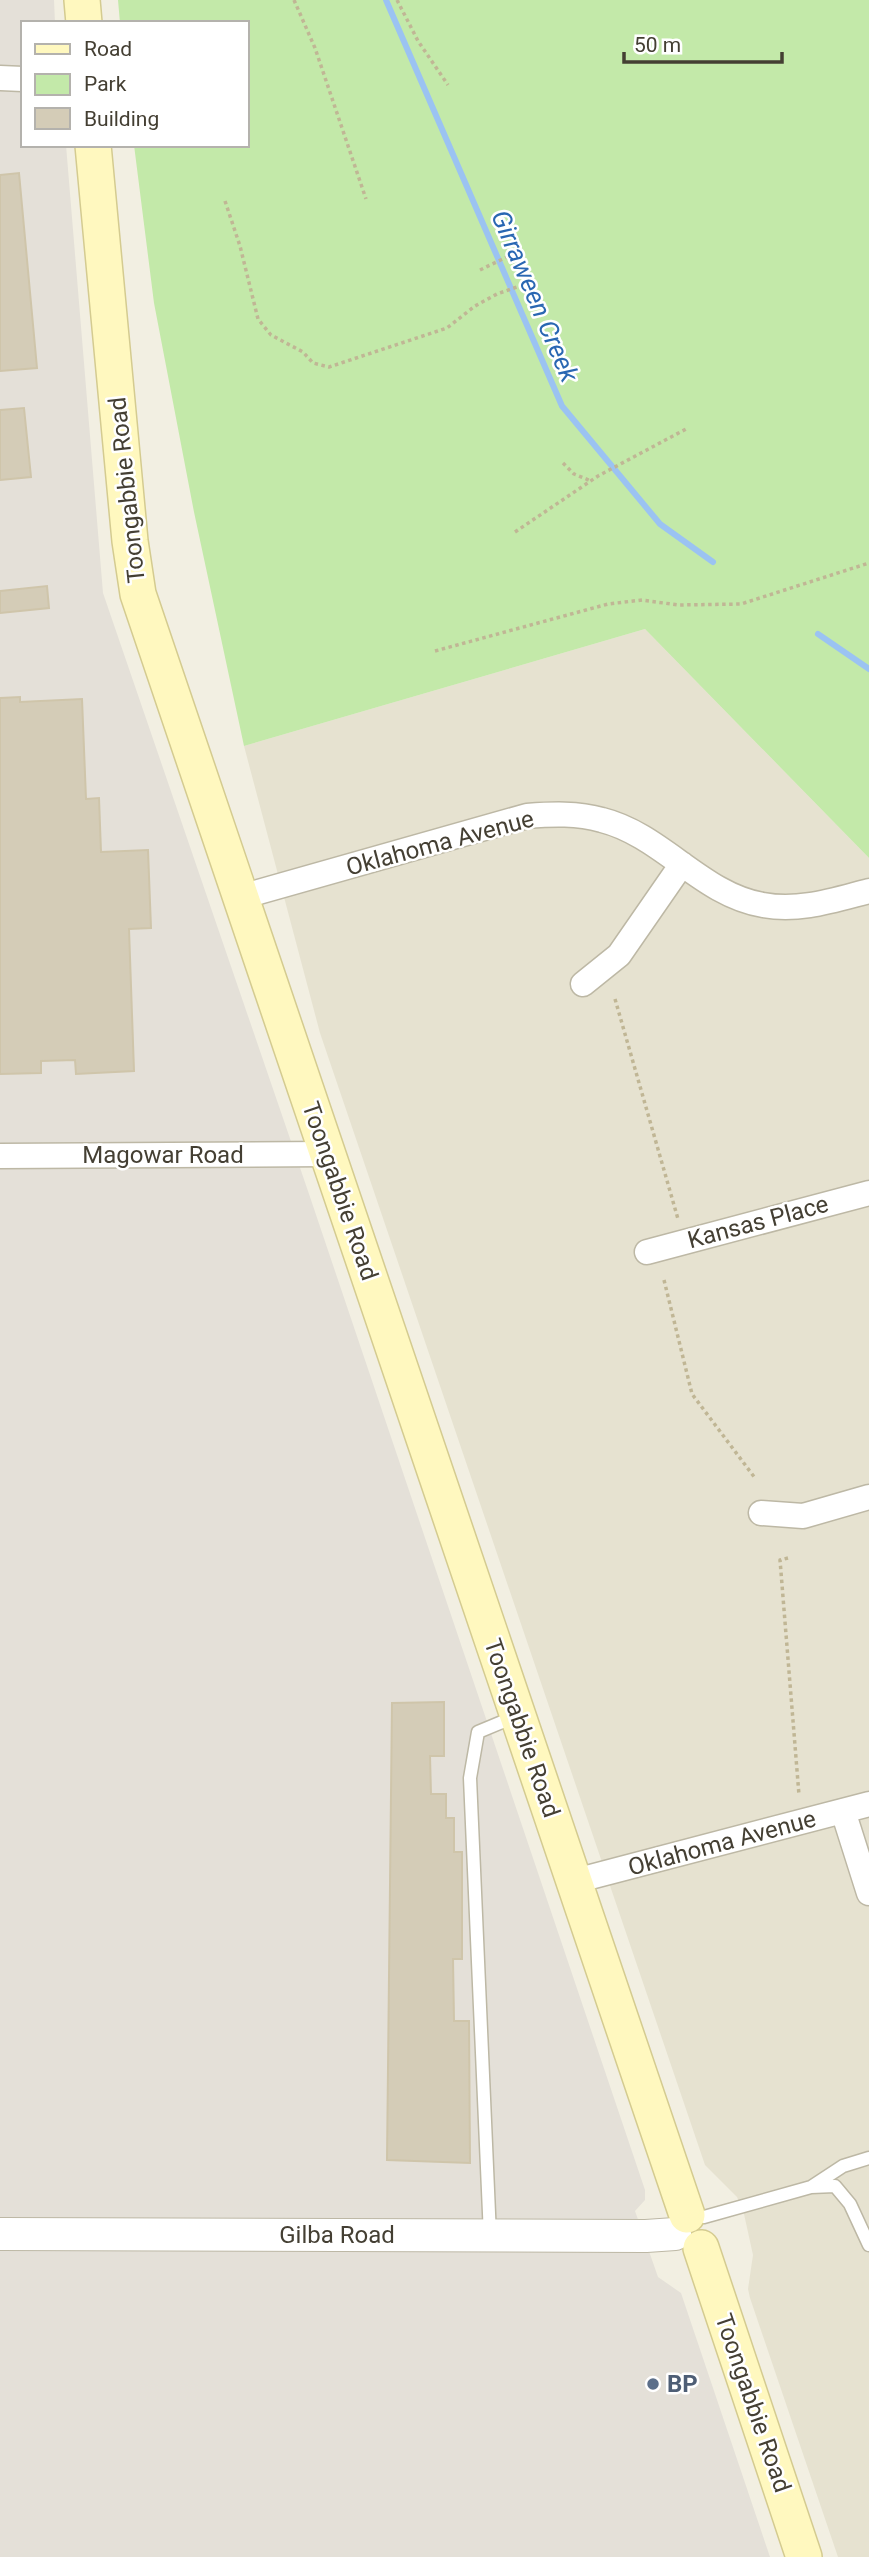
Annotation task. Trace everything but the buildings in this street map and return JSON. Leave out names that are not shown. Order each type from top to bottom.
[{"type":"main road","points":[[82,0],[83,21]]},
{"type":"main road","name":"Toongabbie Road","points":[[93,147],[130,541],[138,594],[804,2557]]},
{"type":"street","points":[[0,78],[21,79]]},
{"type":"street","name":"Oklahoma Avenue","points":[[241,897],[527,816],[566,814],[604,820],[632,832],[727,894],[763,905],[805,907],[869,891]]},
{"type":"street","points":[[583,984],[619,955],[682,864]]},
{"type":"street","name":"Magowar Road","points":[[0,1156],[327,1154]]},
{"type":"street","name":"Kansas Place","points":[[647,1252],[869,1193]]},
{"type":"street","points":[[761,1513],[803,1516],[869,1497]]},
{"type":"street","name":"Oklahoma Avenue","points":[[575,1881],[869,1804]]},
{"type":"street","points":[[843,1811],[869,1893]]},
{"type":"street","name":"Gilba Road","points":[[0,2234],[646,2236],[692,2229]]},
{"type":"lane","points":[[491,2236],[470,1778],[478,1732],[518,1715]]},
{"type":"lane","points":[[811,2188],[843,2166],[869,2158]]},
{"type":"lane","points":[[692,2229],[811,2188],[835,2186],[850,2204],[869,2245]]},
{"type":"path","points":[[294,0],[316,48],[366,199]]},
{"type":"path","points":[[397,0],[418,41],[447,85]]},
{"type":"path","points":[[225,201],[240,246],[258,319],[271,335],[303,352],[313,363],[329,367],[429,335],[447,328],[475,306],[497,294],[528,283]]},
{"type":"path","points":[[480,270],[519,251]]},
{"type":"path","points":[[515,532],[598,476],[686,429]]},
{"type":"path","points":[[563,463],[574,474],[591,481]]},
{"type":"path","points":[[435,650],[608,604],[642,600],[678,605],[741,604],[869,563]]},
{"type":"path","points":[[615,999],[681,1229]]},
{"type":"path","points":[[664,1280],[692,1394],[755,1478]]},
{"type":"path","points":[[788,1558],[780,1559],[799,1796]]},
{"type":"shaded area","points":[[0,0],[54,0],[55,21],[21,21],[21,147],[66,147],[103,593],[645,2190],[645,2200],[635,2211],[658,2277],[681,2293],[770,2557],[0,2557]]},
{"type":"shaded area","points":[[645,629],[869,858],[869,2557],[838,2557],[750,2298],[748,2289],[753,2255],[744,2214],[737,2197],[705,2165],[320,1033],[244,746]]},
{"type":"green space","points":[[118,0],[869,0],[869,858],[645,629],[244,746],[194,512],[154,303],[134,147],[248,147],[248,21],[120,21]]},
{"type":"waterway","name":"Girraween Creek","points":[[386,0],[562,406],[660,524],[713,562]]},
{"type":"waterway","name":"Girraween Creek","points":[[818,634],[869,669]]},
{"type":"place","name":"BP","points":[[653,2384]]}]
